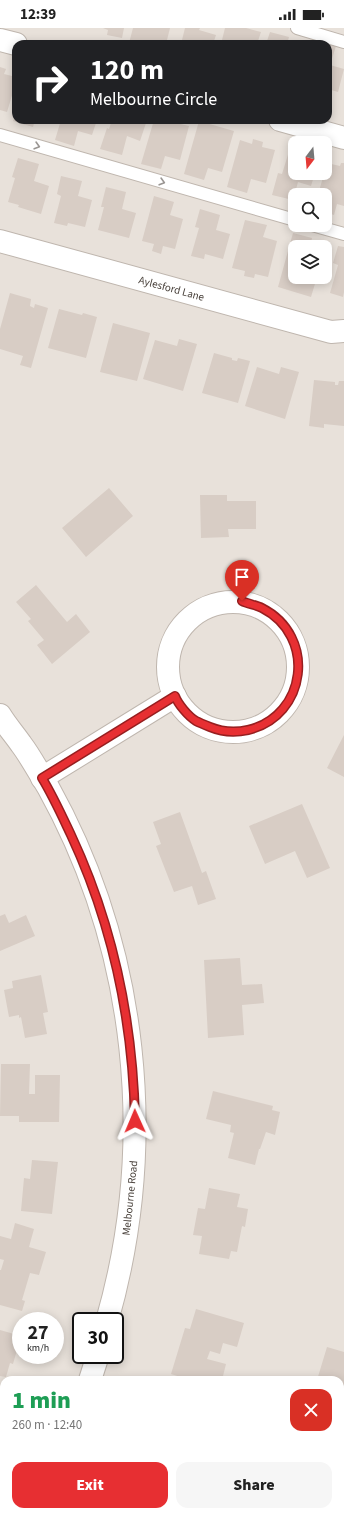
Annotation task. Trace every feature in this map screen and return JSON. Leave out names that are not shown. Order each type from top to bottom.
[{"type":"street","points":[[0,40],[12,43]]},
{"type":"street","points":[[294,124],[344,138]]},
{"type":"street","name":"Aylesford Lane","points":[[0,241],[331,332],[344,331]]},
{"type":"street","points":[[242,601],[262,607],[281,621],[294,641],[297,650],[298,666],[295,689],[286,706],[269,722],[261,726],[242,732],[214,730],[193,719],[180,705],[175,696],[171,688],[168,669],[169,655],[173,641],[180,628],[189,618],[209,606],[219,603],[242,601]]},
{"type":"street","points":[[42,778],[175,696]]},
{"type":"street","name":"Melbourne Road","points":[[0,715],[21,744],[48,788],[74,843],[98,900],[118,971],[129,1033],[135,1098],[135,1128],[133,1176],[125,1243],[109,1312]]},
{"type":"street","points":[[91,1376],[95,1364]]},
{"type":"lane","points":[[297,28],[344,42]]},
{"type":"lane","points":[[0,135],[288,218]]},
{"type":"lane","points":[[332,231],[344,234]]},
{"type":"shaded area","points":[[0,28],[344,28],[344,1376],[0,1376]]},
{"type":"building","points":[[103,28],[124,28],[122,38],[107,35],[108,30]]},
{"type":"building","points":[[133,28],[170,28],[167,40],[130,40]]},
{"type":"building","points":[[185,28],[200,28],[199,30],[216,35],[214,40],[182,40]]},
{"type":"building","points":[[225,28],[246,28],[261,32],[258,40],[222,40]]},
{"type":"building","points":[[270,32],[289,37],[288,40],[267,40]]},
{"type":"building","points":[[332,45],[336,46],[332,59]]},
{"type":"building","points":[[332,66],[344,69],[338,92],[332,90]]},
{"type":"building","points":[[0,67],[6,69],[4,74],[12,76],[12,95],[7,112],[0,110]]},
{"type":"building","points":[[23,124],[34,124],[33,127]]},
{"type":"building","points":[[60,124],[96,124],[92,135],[78,131],[74,146],[55,140]]},
{"type":"building","points":[[111,124],[146,124],[140,141],[127,136],[122,155],[100,149],[107,128],[109,129]]},
{"type":"building","points":[[153,124],[180,124],[189,126],[180,160],[165,156],[161,169],[141,164]]},
{"type":"building","points":[[198,124],[210,124],[234,131],[222,172],[208,168],[204,180],[184,174]]},
{"type":"building","points":[[253,139],[263,142],[262,147],[275,150],[266,183],[251,179],[247,193],[227,187],[240,140],[252,144]]},
{"type":"building","points":[[288,154],[288,180],[313,180],[311,186],[298,182],[296,188],[288,188],[288,199],[272,195],[278,173],[282,174]]},
{"type":"building","points":[[18,158],[39,164],[34,181],[49,186],[41,214],[18,207],[19,205],[8,202],[15,178],[12,177]]},
{"type":"building","points":[[341,163],[344,163],[344,206],[337,204],[334,215],[332,214],[332,188],[320,188],[322,180],[332,180],[332,164],[340,166]]},
{"type":"building","points":[[61,176],[82,181],[78,196],[92,200],[85,227],[68,223],[67,226],[54,223],[61,196],[57,194]]},
{"type":"building","points":[[106,187],[126,192],[122,209],[136,213],[129,238],[98,230],[104,207],[101,207]]},
{"type":"building","points":[[154,196],[174,202],[170,215],[183,219],[175,249],[163,246],[161,254],[152,251],[154,244],[142,241]]},
{"type":"building","points":[[200,209],[220,215],[216,230],[230,234],[223,259],[205,254],[204,259],[191,256],[199,228],[195,227]]},
{"type":"building","points":[[245,220],[267,225],[263,237],[277,241],[268,277],[255,274],[254,278],[244,276],[245,271],[232,268]]},
{"type":"building","points":[[293,233],[312,238],[312,240],[291,240]]},
{"type":"building","points":[[338,246],[344,247],[343,297],[330,293],[338,265],[333,263]]},
{"type":"building","points":[[288,251],[288,284],[315,284],[311,297],[278,287]]},
{"type":"building","points":[[10,293],[31,299],[30,306],[34,308],[35,304],[48,308],[31,368],[20,365],[23,356],[0,349],[0,329]]},
{"type":"building","points":[[59,309],[97,317],[86,358],[48,348]]},
{"type":"building","points":[[113,323],[150,333],[137,381],[100,372]]},
{"type":"building","points":[[179,339],[197,344],[183,391],[143,379],[155,340],[177,346]]},
{"type":"building","points":[[214,353],[232,358],[232,360],[237,361],[238,358],[250,361],[238,403],[202,393]]},
{"type":"building","points":[[257,367],[279,374],[281,367],[299,372],[285,419],[245,406]]},
{"type":"building","points":[[314,380],[335,382],[335,385],[338,385],[339,381],[344,381],[344,426],[324,424],[324,428],[309,426]]},
{"type":"building","points":[[109,488],[133,516],[86,557],[62,528]]},
{"type":"building","points":[[200,495],[227,495],[227,501],[256,501],[256,529],[228,529],[229,537],[201,538]]},
{"type":"building","points":[[36,585],[67,622],[76,614],[90,632],[52,664],[37,645],[44,640],[28,621],[31,619],[16,602]]},
{"type":"building","points":[[344,735],[344,777],[327,768]]},
{"type":"building","points":[[302,804],[330,868],[307,878],[295,851],[265,864],[249,826]]},
{"type":"building","points":[[180,812],[202,873],[206,871],[216,899],[198,905],[192,886],[174,892],[156,846],[161,844],[153,822]]},
{"type":"building","points":[[5,914],[9,923],[26,915],[35,936],[0,951],[0,916]]},
{"type":"building","points":[[240,958],[242,985],[262,984],[264,1003],[242,1005],[244,1035],[208,1038],[204,960]]},
{"type":"building","points":[[41,975],[48,1012],[43,1013],[47,1034],[25,1038],[21,1017],[19,1018],[19,1015],[9,1017],[4,990],[13,988],[12,981]]},
{"type":"building","points":[[1,1064],[30,1064],[29,1094],[35,1094],[35,1075],[60,1075],[59,1122],[19,1122],[19,1116],[0,1116]]},
{"type":"building","points":[[213,1091],[273,1106],[272,1110],[280,1112],[275,1135],[266,1132],[259,1149],[255,1165],[228,1158],[234,1133],[230,1132],[231,1125],[206,1119]]},
{"type":"building","points":[[32,1160],[58,1162],[52,1214],[21,1211],[24,1178],[30,1179]]},
{"type":"building","points":[[209,1188],[240,1194],[237,1207],[248,1209],[245,1227],[242,1226],[237,1252],[231,1251],[229,1259],[199,1254],[202,1236],[193,1235],[198,1208],[205,1209]]},
{"type":"building","points":[[15,1223],[34,1229],[29,1247],[46,1252],[39,1275],[30,1273],[22,1300],[25,1301],[22,1311],[0,1305],[0,1270],[4,1260],[0,1259],[0,1236],[11,1239]]},
{"type":"building","points":[[196,1309],[244,1323],[237,1347],[223,1343],[220,1354],[210,1351],[207,1359],[226,1364],[223,1376],[177,1376],[171,1374],[185,1328],[190,1329]]},
{"type":"building","points":[[0,1330],[12,1333],[12,1364],[10,1363],[6,1376],[0,1376]]},
{"type":"building","points":[[327,1347],[344,1352],[344,1376],[318,1376]]},
{"type":"route","points":[[135,1121],[135,1098],[129,1033],[121,985],[112,947],[98,900],[85,866],[59,809],[42,778],[175,696],[180,705],[193,719],[214,730],[242,732],[261,726],[276,716],[286,706],[296,684],[298,675],[297,650],[294,641],[281,621],[262,607],[242,601]]}]
